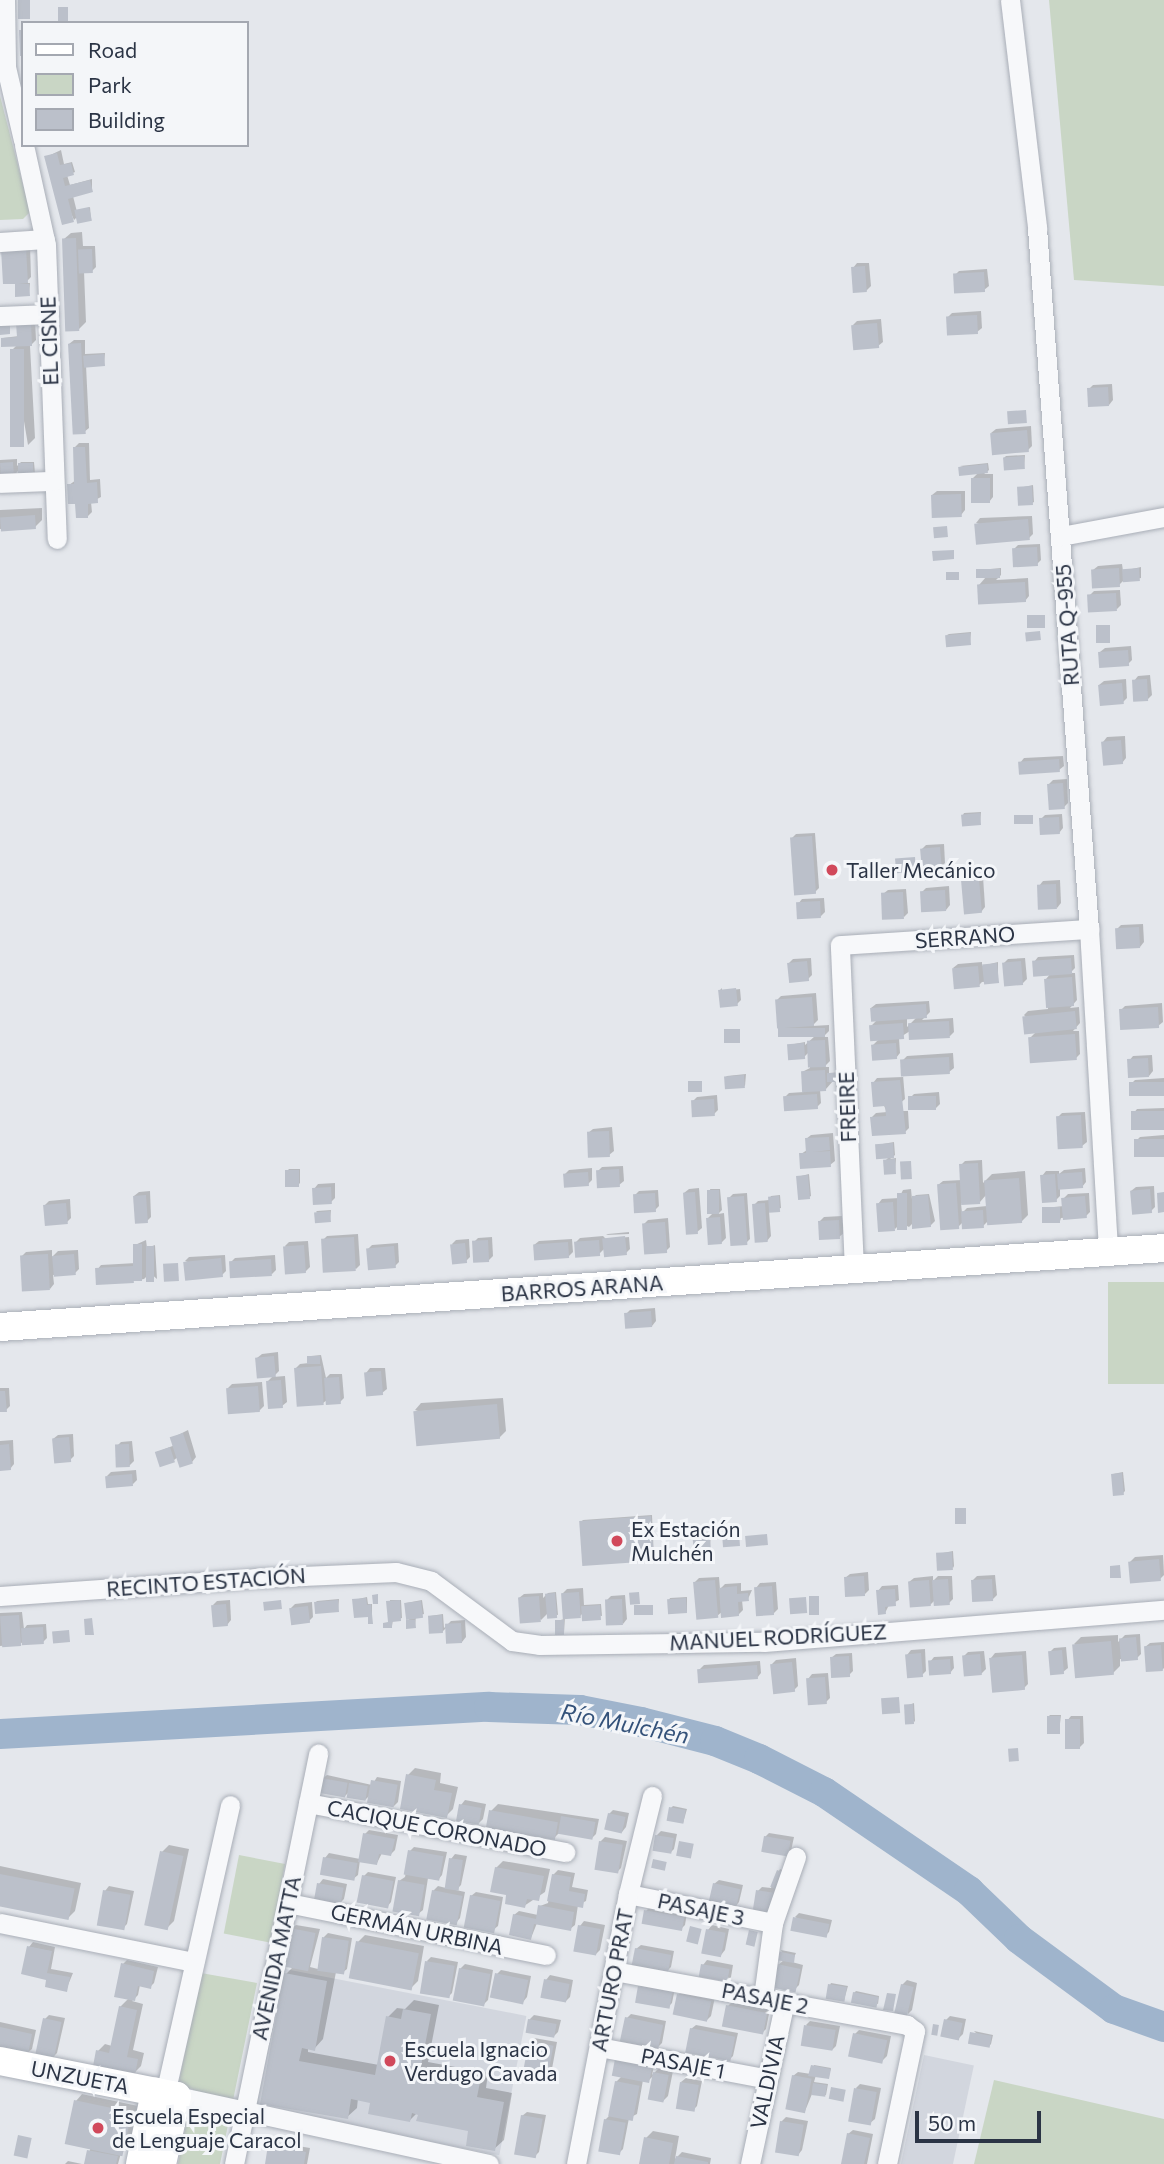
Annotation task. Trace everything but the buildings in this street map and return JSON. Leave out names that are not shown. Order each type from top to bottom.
[{"type":"main road","name":"BARROS ARANA","points":[[0,1327],[1164,1248]]},
{"type":"main road","name":"UNZUETA","points":[[0,2061],[166,2094]]},
{"type":"main road","points":[[140,2164],[166,2094]]},
{"type":"main road","points":[[162,2164],[166,2094]]},
{"type":"street","name":"EL CISNE","points":[[5,0],[4,83],[21,137]]},
{"type":"street","name":"RUTA Q-955","points":[[1010,0],[1037,228],[1089,929],[1108,1252]]},
{"type":"street","name":"EL CISNE","points":[[24,147],[45,239],[57,539]]},
{"type":"street","points":[[0,242],[45,239]]},
{"type":"street","points":[[0,316],[48,314]]},
{"type":"street","points":[[0,483],[53,481]]},
{"type":"street","points":[[1061,536],[1164,517]]},
{"type":"street","name":"SERRANO","points":[[841,945],[1089,929]]},
{"type":"street","name":"FREIRE","points":[[841,945],[854,1269]]},
{"type":"street","name":"RECINTO ESTACIÓN","points":[[0,1596],[255,1578],[412,1573]]},
{"type":"street","name":"MANUEL RODRÍGUEZ","points":[[412,1573],[430,1581],[512,1641],[539,1645],[764,1642],[1164,1610]]},
{"type":"street","name":"AVENIDA MATTA","points":[[234,2164],[318,1753]]},
{"type":"street","name":"ARTURO PRAT","points":[[576,2164],[628,1894],[652,1796]]},
{"type":"street","name":"CACIQUE CORONADO","points":[[308,1804],[565,1852]]},
{"type":"street","points":[[166,2094],[230,1805]]},
{"type":"street","points":[[763,1997],[773,1923],[796,1857]]},
{"type":"street","name":"PASAJE 3","points":[[628,1894],[773,1923]]},
{"type":"street","name":"GERMÁN URBINA","points":[[288,1903],[546,1955]]},
{"type":"street","points":[[0,1923],[194,1962]]},
{"type":"street","name":"PASAJE 2","points":[[614,1971],[906,2025],[915,2031],[887,2164]]},
{"type":"street","name":"VALDIVIA","points":[[750,2164],[785,2001]]},
{"type":"street","name":"PASAJE 1","points":[[599,2047],[768,2080]]},
{"type":"street","name":"UNZUETA","points":[[166,2094],[489,2164]]},
{"type":"shaded area","name":"Escuela Ignacio Verdugo Cavada","points":[[280,1968],[526,2016],[499,2155],[253,2107]]},
{"type":"shaded area","points":[[924,2055],[974,2066],[953,2164],[901,2164]]},
{"type":"green space","points":[[1049,0],[1164,0],[1164,286],[1074,280]]},
{"type":"green space","points":[[0,96],[30,212],[23,219],[0,220]]},
{"type":"green space","points":[[1108,1282],[1164,1282],[1164,1384],[1108,1384]]},
{"type":"green space","points":[[239,1855],[285,1864],[270,1942],[224,1934]]},
{"type":"green space","points":[[201,1973],[257,1983],[220,2164],[178,2164],[193,2089],[178,2086]]},
{"type":"green space","points":[[994,2080],[1164,2119],[1164,2164],[974,2164]]},
{"type":"waterway","name":"Río Mulchén","points":[[0,1734],[489,1707],[580,1710],[641,1722],[715,1741],[759,1759],[824,1792],[969,1891],[1019,1939],[1114,2009],[1164,2027]]},
{"type":"place","name":"Taller Mecánico","points":[[832,870]]},
{"type":"place","name":"Ex Estación Mulchén","points":[[617,1541]]},
{"type":"place","name":"Escuela Ignacio Verdugo Cavada","points":[[390,2061]]},
{"type":"place","name":"Escuela Especial de Lenguaje Caracol","points":[[98,2128]]}]
